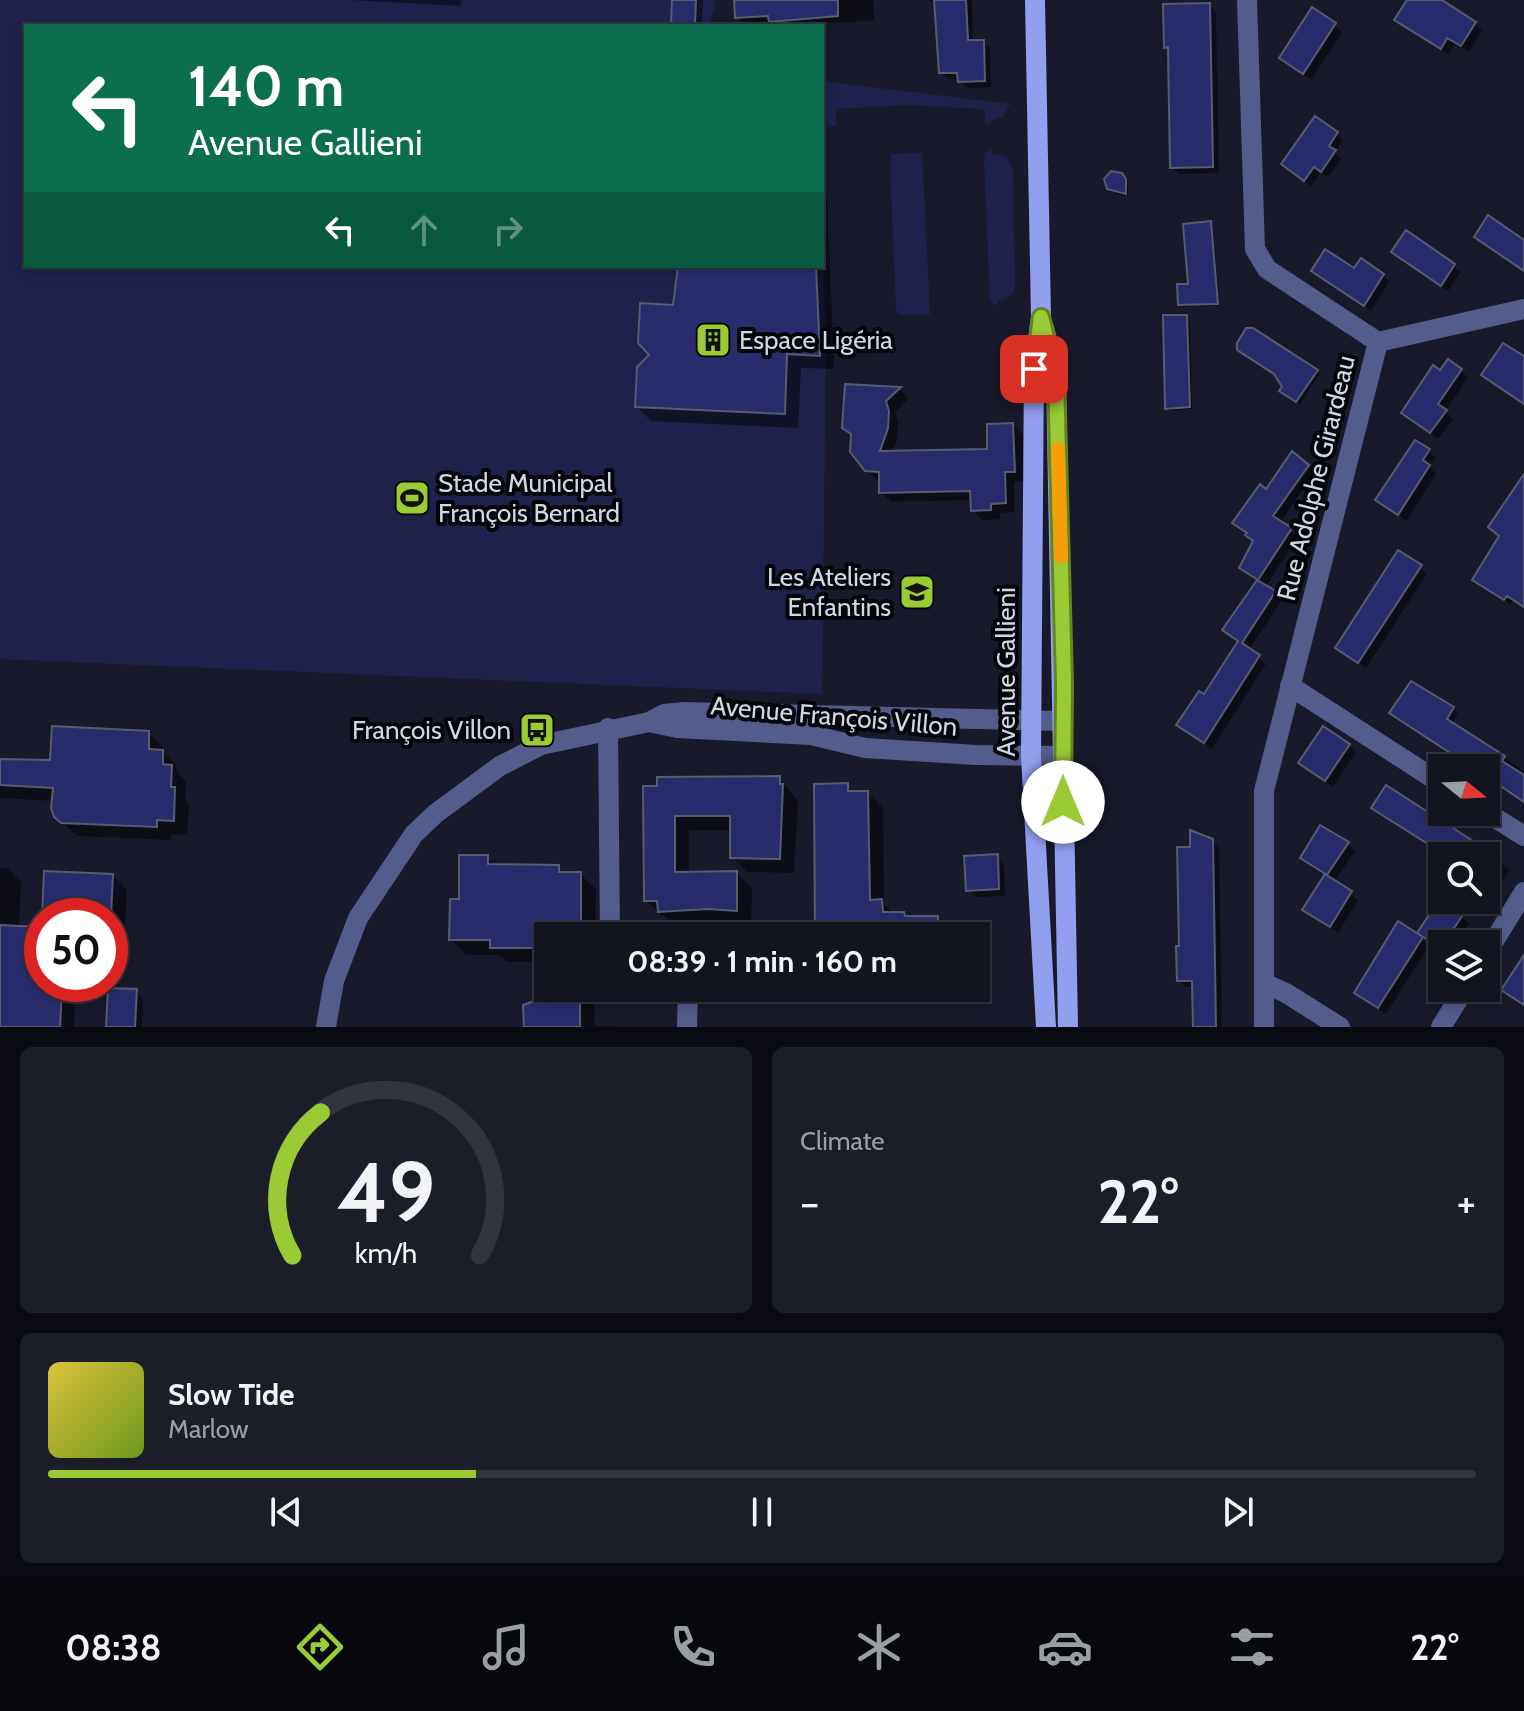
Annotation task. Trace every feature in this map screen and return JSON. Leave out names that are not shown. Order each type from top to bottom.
[{"type":"main road","name":"Avenue Gallieni","points":[[1035,0],[1041,317],[1034,369],[1031,756],[1046,1027]]},
{"type":"main road","name":"Avenue Gallieni","points":[[1041,317],[1056,377],[1068,1027]]},
{"type":"street","name":"Rue Adolphe Girardeau","points":[[1247,0],[1255,249],[1267,269],[1378,342],[1264,791],[1264,1027]]},
{"type":"street","points":[[1378,342],[1524,309]]},
{"type":"street","points":[[1290,686],[1428,775]]},
{"type":"street","name":"Avenue François Villon","points":[[326,1027],[334,981],[358,918],[414,834],[445,806],[518,755],[541,745],[608,728],[649,722],[664,714],[684,712],[1063,721]]},
{"type":"street","name":"Avenue François Villon","points":[[649,722],[677,728],[811,735],[865,748],[1063,756]]},
{"type":"street","points":[[608,728],[610,922]]},
{"type":"street","points":[[1500,821],[1524,836]]},
{"type":"street","points":[[1500,931],[1524,892]]},
{"type":"street","points":[[1264,983],[1340,1027]]},
{"type":"street","points":[[687,1027],[688,1002]]},
{"type":"street","points":[[1441,1027],[1456,1002]]},
{"type":"shaded area","name":"Stade Municipal François Bernard","points":[[0,0],[716,0],[710,24],[24,24],[24,268],[823,268],[826,336],[822,694],[0,659]]},
{"type":"shaded area","points":[[824,81],[1010,104],[1003,117],[985,125],[985,109],[905,105],[836,109],[836,126],[828,127],[827,119],[824,119]]},
{"type":"shaded area","points":[[992,149],[992,154],[1007,157],[1013,171],[1015,292],[1004,300],[998,300],[997,306],[990,301],[984,159],[985,153]]},
{"type":"shaded area","points":[[922,153],[930,312],[929,315],[900,315],[896,310],[890,162],[892,154]]},
{"type":"building","points":[[672,0],[696,0],[695,24],[671,23]]},
{"type":"building","points":[[734,0],[838,0],[838,16],[769,22],[768,16],[735,18]]},
{"type":"building","points":[[934,0],[966,0],[968,40],[984,40],[985,81],[958,82],[957,73],[939,73]]},
{"type":"building","points":[[1407,0],[1442,0],[1476,22],[1461,46],[1447,38],[1441,49],[1394,20]]},
{"type":"building","points":[[1210,3],[1213,167],[1170,168],[1168,47],[1164,48],[1163,4]]},
{"type":"building","points":[[1312,7],[1336,23],[1303,74],[1279,58]]},
{"type":"building","points":[[1315,116],[1338,132],[1329,146],[1336,150],[1321,172],[1314,167],[1304,181],[1281,164]]},
{"type":"building","points":[[1111,171],[1122,173],[1126,179],[1126,194],[1107,189],[1104,179]]},
{"type":"building","points":[[1488,215],[1524,240],[1524,271],[1474,237]]},
{"type":"building","points":[[1211,221],[1218,304],[1178,305],[1177,284],[1188,284],[1183,224]]},
{"type":"building","points":[[1406,230],[1455,264],[1441,286],[1391,252]]},
{"type":"building","points":[[1325,249],[1354,268],[1361,258],[1384,274],[1364,306],[1311,271]]},
{"type":"building","name":"Espace Ligéria","points":[[678,268],[816,268],[820,356],[787,354],[785,414],[635,407],[637,367],[649,355],[638,343],[640,303],[673,305]]},
{"type":"building","points":[[1163,315],[1187,315],[1190,407],[1165,409]]},
{"type":"building","points":[[1246,328],[1253,328],[1318,370],[1296,402],[1279,391],[1282,387],[1274,374],[1237,350],[1237,343]]},
{"type":"building","points":[[1503,343],[1524,356],[1524,404],[1481,375]]},
{"type":"building","points":[[1448,359],[1462,369],[1438,404],[1447,410],[1430,433],[1401,413],[1433,365],[1440,370]]},
{"type":"building","points":[[845,384],[901,387],[886,401],[888,428],[880,451],[987,449],[987,424],[1013,423],[1015,472],[1005,472],[1006,503],[991,504],[991,510],[971,511],[970,491],[879,493],[879,472],[865,471],[850,452],[851,434],[842,428]]},
{"type":"building","points":[[1415,440],[1430,449],[1423,460],[1430,465],[1398,515],[1375,500]]},
{"type":"building","points":[[1292,451],[1309,465],[1273,516],[1292,528],[1258,580],[1239,568],[1253,541],[1232,523],[1260,484],[1266,489]]},
{"type":"building","points":[[1524,474],[1524,607],[1507,596],[1504,600],[1472,580],[1499,536],[1488,527]]},
{"type":"building","points":[[1398,550],[1422,565],[1358,663],[1335,648]]},
{"type":"building","points":[[1257,580],[1276,591],[1242,643],[1260,655],[1204,743],[1176,725],[1199,691],[1204,694],[1238,641],[1222,630]]},
{"type":"building","points":[[1411,681],[1454,707],[1447,719],[1505,756],[1502,761],[1524,775],[1524,802],[1500,786],[1500,754],[1452,754],[1389,713]]},
{"type":"building","points":[[52,726],[149,731],[149,749],[163,750],[163,764],[172,765],[174,821],[157,820],[157,827],[61,823],[54,817],[51,808],[53,788],[0,785],[0,759],[50,760]]},
{"type":"building","points":[[1323,726],[1350,744],[1325,781],[1298,763]]},
{"type":"building","points":[[780,776],[780,784],[783,784],[780,859],[730,858],[730,816],[675,816],[675,872],[737,871],[737,911],[658,912],[657,901],[644,901],[643,786],[657,786],[657,777]]},
{"type":"building","points":[[848,783],[848,791],[868,791],[870,900],[882,899],[883,912],[938,916],[938,922],[815,922],[814,784]]},
{"type":"building","points":[[1386,785],[1428,812],[1428,826],[1450,826],[1474,842],[1428,844],[1371,808]]},
{"type":"building","points":[[1320,825],[1349,842],[1327,875],[1300,858]]},
{"type":"building","points":[[1190,830],[1213,839],[1216,1027],[1193,1027],[1192,981],[1177,981],[1177,847],[1190,847]]},
{"type":"building","points":[[998,854],[999,889],[966,891],[964,856]]},
{"type":"building","points":[[459,855],[488,855],[488,864],[559,865],[559,872],[581,872],[581,922],[534,922],[534,948],[490,948],[490,940],[449,940],[450,899],[459,899]]},
{"type":"building","points":[[44,871],[113,874],[112,898],[43,898]]},
{"type":"building","points":[[1325,874],[1352,891],[1330,927],[1302,910]]},
{"type":"building","points":[[1430,914],[1463,915],[1453,930],[1428,930],[1428,940],[1417,933]]},
{"type":"building","points":[[1398,921],[1423,937],[1378,1008],[1354,993]]},
{"type":"building","points":[[0,925],[24,926],[24,1002],[61,1002],[60,1027],[0,1027]]},
{"type":"building","points":[[1524,955],[1524,1005],[1501,990]]},
{"type":"building","points":[[128,989],[137,989],[135,1027],[106,1027],[107,1002],[128,1002]]},
{"type":"building","points":[[534,1001],[580,1002],[580,1027],[524,1027],[523,1005]]},
{"type":"slow traffic","points":[[1058,449],[1061,557]]},
{"type":"place","name":"Espace Ligéria","points":[[713,340]]},
{"type":"place","name":"Stade Municipal François Bernard","points":[[412,498]]},
{"type":"place","name":"Les Ateliers Enfantins","points":[[917,592]]},
{"type":"place","name":"François Villon","points":[[537,730]]},
{"type":"route","points":[[1034,369],[1041,317],[1056,377],[1064,683],[1063,802]]}]
